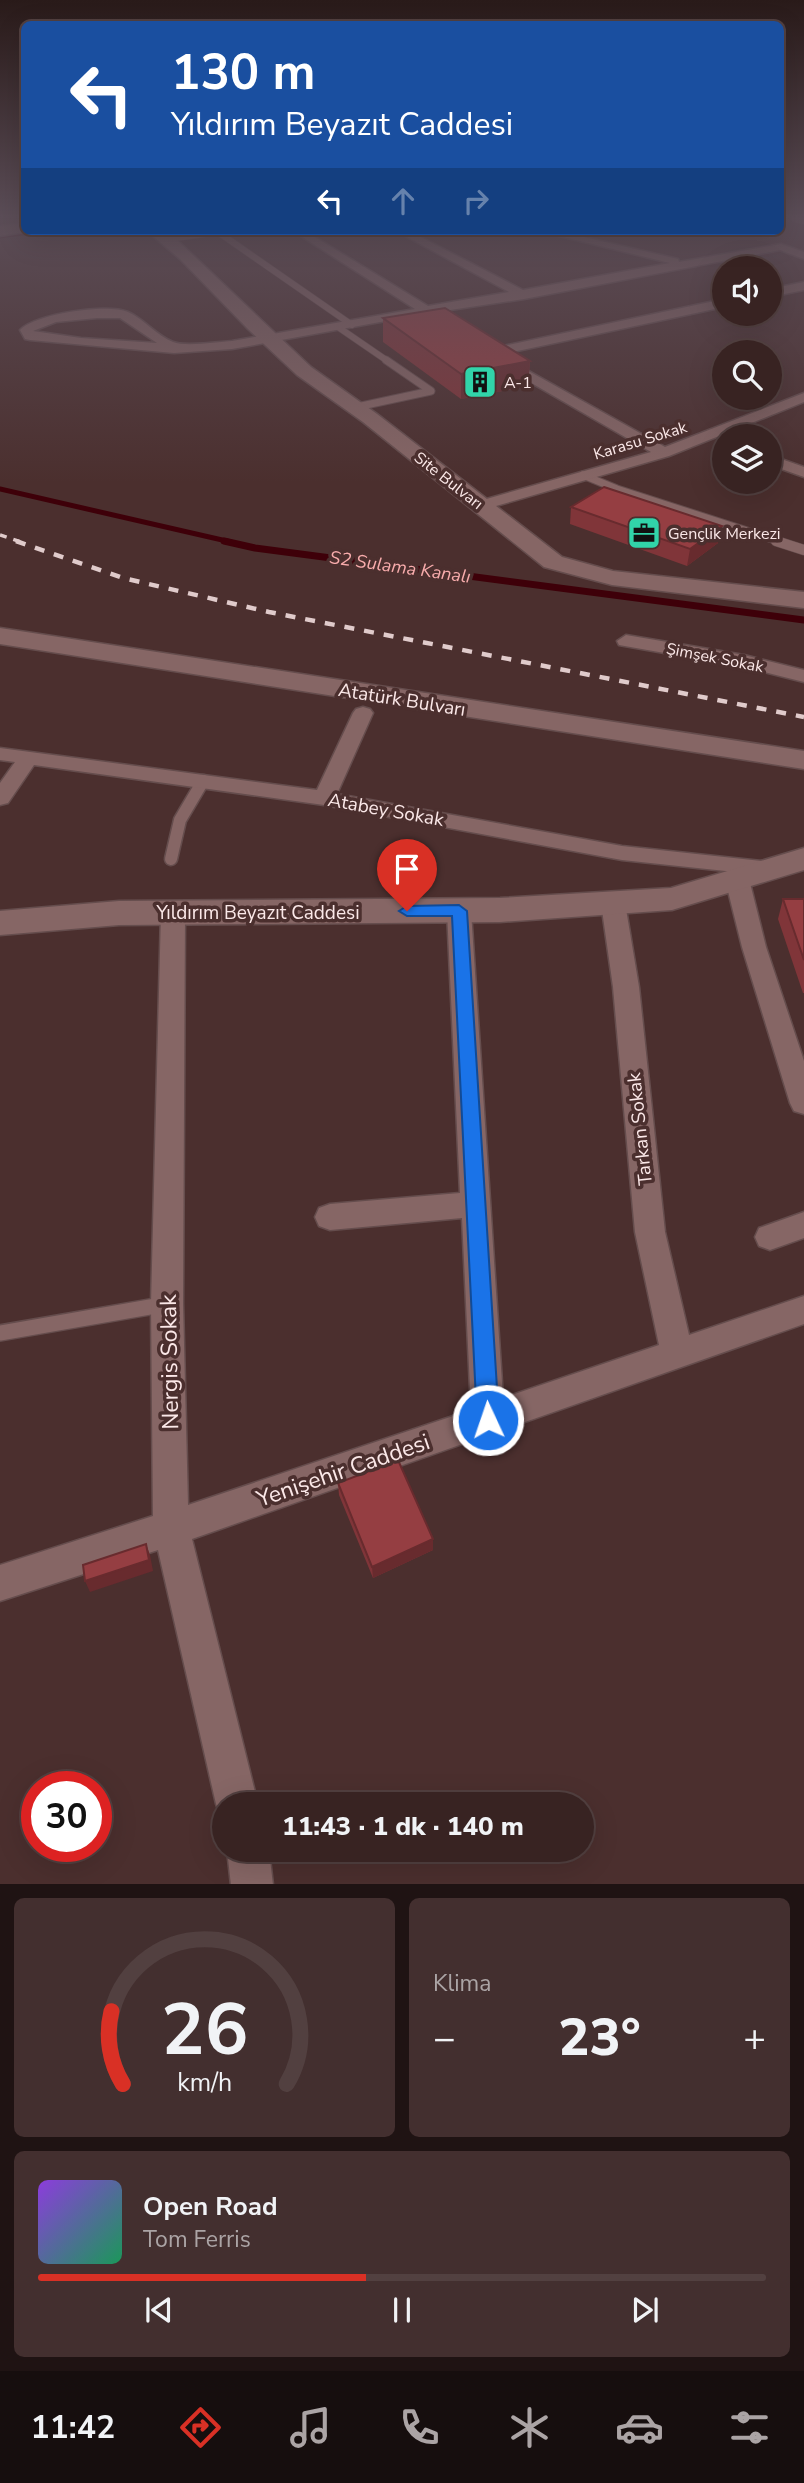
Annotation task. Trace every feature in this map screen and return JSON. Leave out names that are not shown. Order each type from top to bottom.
[{"type":"street","name":"Site Bulvarı","points":[[237,307],[268,339],[352,408],[370,418],[553,562],[612,578],[804,600]]},
{"type":"street","points":[[421,307],[449,326]]},
{"type":"street","points":[[174,349],[124,315],[118,314],[78,316],[33,325],[26,330],[30,335],[79,343],[174,349],[268,339],[457,307]]},
{"type":"street","points":[[664,453],[484,350],[704,307]]},
{"type":"street","name":"Karasu Sokak","points":[[482,505],[664,453],[804,397]]},
{"type":"street","points":[[707,437],[712,439]]},
{"type":"street","points":[[782,464],[804,472]]},
{"type":"street","name":"Atatürk Bulvarı","points":[[0,622],[161,641],[804,737]]},
{"type":"street","name":"Atatürk Bulvarı","points":[[0,636],[804,760]]},
{"type":"street","name":"Şimşek Sokak","points":[[626,641],[744,661],[804,676]]},
{"type":"street","points":[[324,798],[363,713]]},
{"type":"street","name":"Atabey Sokak","points":[[0,754],[324,798],[622,853],[772,869]]},
{"type":"street","points":[[0,797],[29,757]]},
{"type":"street","name":"Yıldırım Beyazıt Caddesi","points":[[0,923],[119,914],[459,911],[672,899],[804,859]]},
{"type":"street","points":[[737,879],[754,947],[804,1103]]},
{"type":"street","name":"Tarkan Sokak","points":[[613,902],[626,987],[650,1231],[677,1354]]},
{"type":"street","points":[[459,911],[488,1420]]},
{"type":"street","name":"Nergis Sokak","points":[[173,913],[167,1304],[171,1527],[234,1792]]},
{"type":"street","points":[[330,1217],[475,1204]]},
{"type":"street","points":[[770,1237],[804,1225]]},
{"type":"street","name":"Yenişehir Caddesi","points":[[0,1583],[488,1420],[804,1310]]},
{"type":"street","points":[[249,1862],[252,1884]]},
{"type":"lane","points":[[326,307],[352,325]]},
{"type":"lane","points":[[338,327],[431,391],[352,408]]},
{"type":"lane","points":[[583,475],[617,489],[804,550]]},
{"type":"lane","points":[[171,859],[180,820],[203,781]]},
{"type":"lane","points":[[0,1333],[167,1304]]},
{"type":"building","points":[[445,308],[530,361],[461,374],[383,318]]},
{"type":"building","points":[[604,487],[722,526],[690,549],[571,507]]},
{"type":"building","points":[[783,899],[804,899],[804,960]]},
{"type":"building","points":[[398,1460],[433,1539],[372,1567],[338,1483]]},
{"type":"building","points":[[146,1544],[149,1560],[85,1581],[83,1565]]},
{"type":"waterway","name":"S2 Sulama Kanalı","points":[[0,489],[231,542]]},
{"type":"waterway","name":"S2 Sulama Kanalı","points":[[224,541],[255,548],[804,620]]},
{"type":"railway","points":[[0,535],[21,542]]},
{"type":"railway","points":[[16,541],[123,578],[269,612],[804,717]]},
{"type":"place","name":"A-1","points":[[480,382]]},
{"type":"place","name":"Gençlik Merkezi","points":[[644,533]]},
{"type":"route","points":[[407,911],[459,911],[488,1420]]}]
